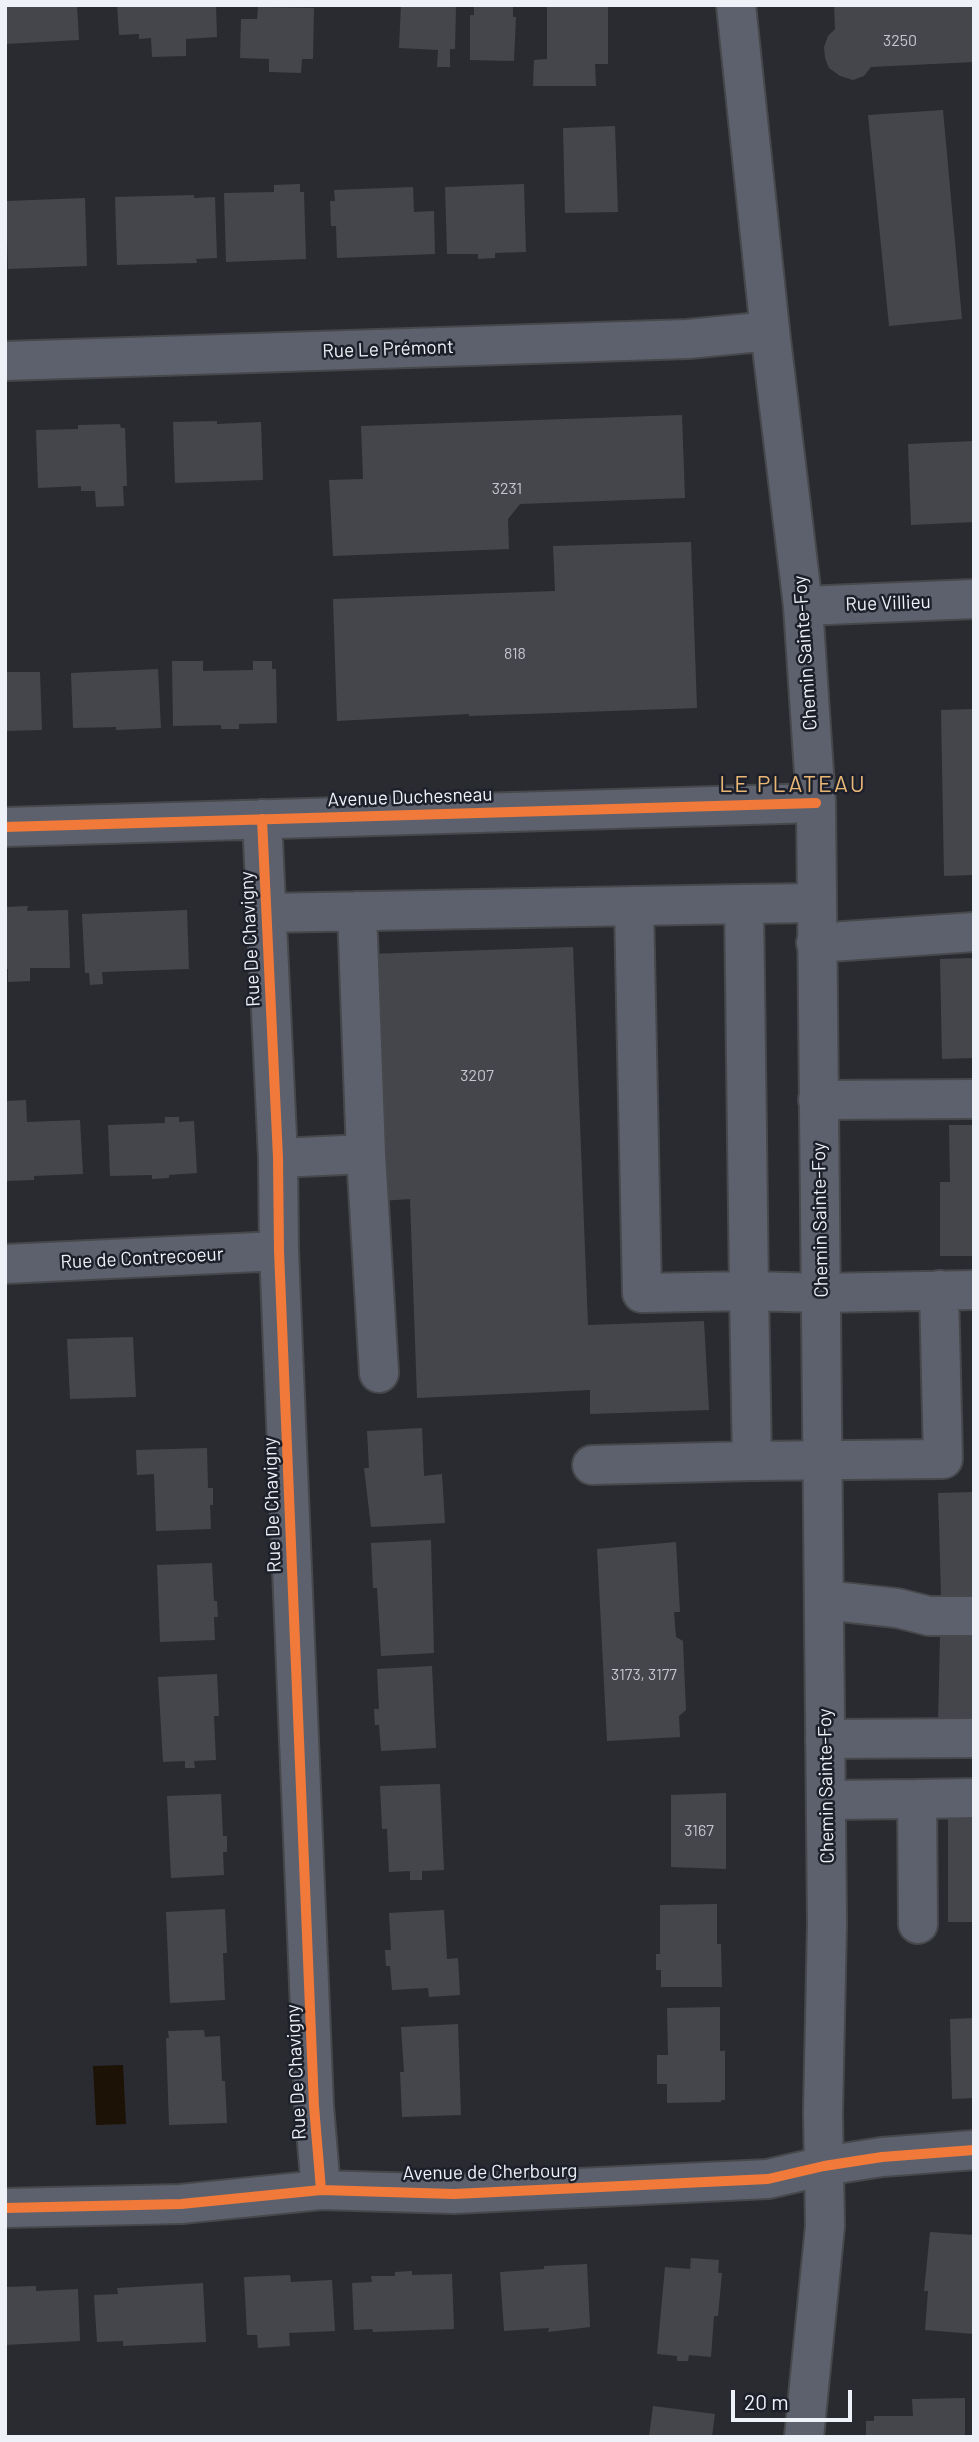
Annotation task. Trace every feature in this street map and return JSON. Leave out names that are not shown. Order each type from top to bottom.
[{"type":"street","name":"Chemin Sainte-Foy","points":[[736,5],[770,331],[803,606],[816,803],[827,1923],[825,2226],[804,2437]]},
{"type":"street","name":"Rue Le Prémont","points":[[5,361],[688,339],[770,331]]},
{"type":"street","name":"Rue Villieu","points":[[803,606],[974,600]]},
{"type":"street","name":"Avenue Duchesneau","points":[[5,827],[816,803]]},
{"type":"street","name":"Rue De Chavigny","points":[[262,819],[278,1158],[279,1251],[313,2078],[320,2190]]},
{"type":"street","points":[[266,914],[816,903]]},
{"type":"street","points":[[744,904],[752,1461]]},
{"type":"street","points":[[592,1465],[943,1460],[957,1290],[642,1293],[634,906]]},
{"type":"street","points":[[357,911],[366,1154],[379,1373]]},
{"type":"street","points":[[816,943],[974,932]]},
{"type":"street","points":[[818,1100],[974,1099]]},
{"type":"street","points":[[278,1158],[366,1154]]},
{"type":"street","name":"Rue de Contrecoeur","points":[[5,1265],[279,1251]]},
{"type":"street","points":[[824,1600],[897,1608],[929,1616],[974,1616]]},
{"type":"street","points":[[825,1739],[974,1738]]},
{"type":"street","points":[[826,1800],[974,1798]]},
{"type":"street","points":[[917,1799],[918,1924]]},
{"type":"street","name":"Avenue de Cherbourg","points":[[5,2208],[181,2204],[320,2190],[454,2194],[768,2179],[824,2165],[882,2157],[974,2150]]},
{"type":"shaded area","points":[[123,2065],[126,2124],[96,2125],[93,2066]]},
{"type":"building","points":[[5,5],[77,5],[79,40],[5,44]]},
{"type":"building","points":[[117,5],[216,5],[217,37],[186,39],[186,56],[152,57],[151,38],[139,39],[139,34],[119,35]]},
{"type":"building","points":[[401,5],[456,5],[455,49],[450,49],[450,67],[437,67],[438,50],[399,48]]},
{"type":"building","points":[[474,5],[513,5],[513,17],[516,17],[514,61],[470,60],[470,15],[474,15]]},
{"type":"building","points":[[547,5],[608,5],[608,64],[595,64],[596,86],[533,86],[534,60],[547,59]]},
{"type":"building","points":[[834,5],[974,5],[974,62],[871,67],[864,76],[853,80],[840,76],[829,68],[824,47],[828,36],[835,29]]},
{"type":"building","points":[[258,7],[314,8],[313,59],[302,59],[301,73],[269,72],[269,59],[240,58],[241,19],[257,19]]},
{"type":"building","points":[[943,110],[962,319],[889,326],[868,115]]},
{"type":"building","points":[[615,126],[618,212],[565,213],[563,128]]},
{"type":"building","points":[[300,184],[300,192],[304,192],[306,259],[226,262],[224,193],[274,192],[274,185]]},
{"type":"building","points":[[524,184],[526,252],[495,253],[495,258],[478,259],[478,254],[447,254],[445,187]]},
{"type":"building","points":[[413,187],[414,212],[434,211],[435,254],[337,258],[336,226],[331,226],[330,201],[335,201],[334,190]]},
{"type":"building","points":[[194,195],[194,198],[215,197],[217,258],[196,259],[197,263],[117,265],[115,197]]},
{"type":"building","points":[[85,198],[87,266],[8,269],[6,201]]},
{"type":"building","points":[[682,415],[685,498],[520,504],[508,519],[509,549],[333,556],[329,480],[363,479],[361,426]]},
{"type":"building","points":[[217,421],[217,424],[261,422],[263,480],[175,483],[173,422]]},
{"type":"building","points":[[120,424],[121,428],[125,428],[127,486],[123,486],[124,506],[96,507],[95,491],[81,491],[81,486],[38,488],[36,430]]},
{"type":"building","points":[[974,441],[974,522],[911,525],[908,444]]},
{"type":"building","points":[[691,542],[697,708],[469,714],[337,721],[333,599],[555,591],[553,546]]},
{"type":"building","points":[[172,661],[203,661],[203,671],[253,670],[253,661],[272,661],[272,669],[276,669],[277,723],[239,724],[239,729],[221,729],[221,725],[173,726]]},
{"type":"building","points":[[158,669],[161,728],[73,728],[71,673]]},
{"type":"building","points":[[5,672],[40,672],[42,730],[5,731]]},
{"type":"building","points":[[974,709],[974,875],[944,876],[941,710]]},
{"type":"building","points":[[28,906],[27,911],[68,910],[70,968],[30,968],[30,981],[8,982],[8,969],[5,969],[5,907]]},
{"type":"building","points":[[187,910],[189,969],[102,972],[103,984],[90,985],[89,973],[85,973],[82,914]]},
{"type":"building","points":[[573,947],[588,1325],[704,1321],[709,1410],[590,1414],[590,1390],[417,1398],[410,1199],[382,1201],[369,954]]},
{"type":"building","points":[[974,958],[974,1058],[942,1059],[940,959]]},
{"type":"building","points":[[26,1100],[27,1122],[80,1120],[83,1174],[34,1176],[34,1180],[5,1181],[5,1101]]},
{"type":"building","points":[[165,1117],[179,1117],[179,1122],[194,1121],[197,1173],[152,1179],[152,1175],[110,1176],[108,1125],[165,1123]]},
{"type":"building","points":[[949,1125],[974,1125],[974,1256],[940,1256],[940,1182],[950,1182]]},
{"type":"building","points":[[133,1337],[136,1397],[70,1399],[67,1339]]},
{"type":"building","points":[[422,1428],[424,1476],[442,1474],[445,1523],[371,1527],[364,1468],[369,1468],[367,1431]]},
{"type":"building","points":[[207,1448],[208,1488],[213,1488],[213,1505],[210,1505],[211,1529],[156,1531],[154,1474],[137,1475],[136,1450]]},
{"type":"building","points":[[974,1492],[974,1595],[941,1596],[938,1493]]},
{"type":"building","points":[[431,1540],[434,1653],[381,1656],[371,1543]]},
{"type":"building","points":[[676,1542],[680,1612],[674,1612],[676,1637],[683,1641],[686,1710],[679,1716],[680,1737],[607,1741],[597,1549]]},
{"type":"building","points":[[212,1563],[214,1601],[217,1601],[218,1617],[214,1617],[215,1640],[160,1642],[157,1565]]},
{"type":"building","points":[[940,1635],[974,1636],[974,1725],[938,1724]]},
{"type":"building","points":[[432,1666],[436,1748],[381,1751],[379,1725],[375,1725],[374,1709],[379,1709],[377,1669]]},
{"type":"building","points":[[217,1674],[219,1716],[214,1716],[216,1760],[194,1761],[195,1768],[185,1768],[185,1761],[163,1762],[158,1677]]},
{"type":"building","points":[[440,1784],[444,1870],[422,1871],[422,1880],[410,1880],[410,1871],[389,1872],[387,1829],[382,1829],[380,1786]]},
{"type":"building","points":[[726,1793],[726,1869],[671,1867],[671,1795]]},
{"type":"building","points":[[221,1794],[223,1836],[227,1836],[227,1852],[223,1852],[224,1875],[171,1878],[167,1796]]},
{"type":"building","points":[[948,1814],[974,1814],[974,1922],[948,1922]]},
{"type":"building","points":[[717,1904],[717,1944],[721,1944],[722,1987],[661,1987],[661,1970],[656,1970],[656,1954],[660,1954],[660,1905]]},
{"type":"building","points":[[225,1909],[225,2000],[170,2003],[166,1912]]},
{"type":"building","points":[[444,1910],[447,1959],[458,1958],[460,1995],[429,1997],[428,1988],[392,1990],[390,1966],[386,1966],[385,1950],[391,1950],[389,1913]]},
{"type":"building","points":[[720,2007],[720,2051],[725,2051],[725,2100],[667,2103],[667,2084],[657,2084],[657,2055],[668,2055],[667,2008]]},
{"type":"building","points":[[974,2018],[974,2098],[952,2099],[950,2019]]},
{"type":"building","points":[[458,2024],[461,2115],[402,2117],[400,2072],[404,2072],[401,2027]]},
{"type":"building","points":[[204,2030],[205,2037],[220,2036],[227,2123],[169,2125],[168,2031]]},
{"type":"building","points":[[930,2232],[974,2235],[974,2334],[925,2330],[928,2291],[924,2291]]},
{"type":"building","points":[[691,2258],[719,2260],[718,2273],[722,2273],[718,2316],[714,2316],[711,2357],[689,2355],[688,2361],[677,2361],[677,2356],[657,2354],[665,2267],[690,2269]]},
{"type":"building","points":[[587,2264],[590,2327],[548,2332],[549,2328],[504,2331],[500,2272]]},
{"type":"building","points":[[412,2271],[412,2275],[452,2274],[454,2329],[373,2332],[372,2329],[354,2330],[352,2283],[372,2282],[371,2276],[395,2276],[395,2272]]},
{"type":"building","points":[[290,2275],[291,2282],[332,2280],[335,2331],[289,2333],[290,2346],[258,2348],[257,2335],[247,2335],[244,2277]]},
{"type":"building","points":[[203,2283],[206,2342],[123,2346],[123,2341],[97,2342],[94,2295],[118,2294],[117,2288]]},
{"type":"building","points":[[36,2286],[36,2291],[78,2289],[80,2341],[5,2345],[5,2287]]},
{"type":"building","points":[[965,2398],[965,2437],[866,2437],[866,2421],[874,2421],[874,2416],[913,2416],[912,2399]]},
{"type":"building","points":[[653,2406],[715,2414],[712,2437],[649,2437]]},
{"type":"cycle path","points":[[5,827],[816,803]]},
{"type":"cycle path","points":[[262,819],[278,1158],[279,1251],[314,2106],[321,2190]]},
{"type":"cycle path","points":[[5,2208],[181,2204],[321,2190],[454,2194],[768,2179],[824,2166],[882,2157],[974,2150]]},
{"type":"district","name":"LE PLATEAU","points":[[793,784]]}]
